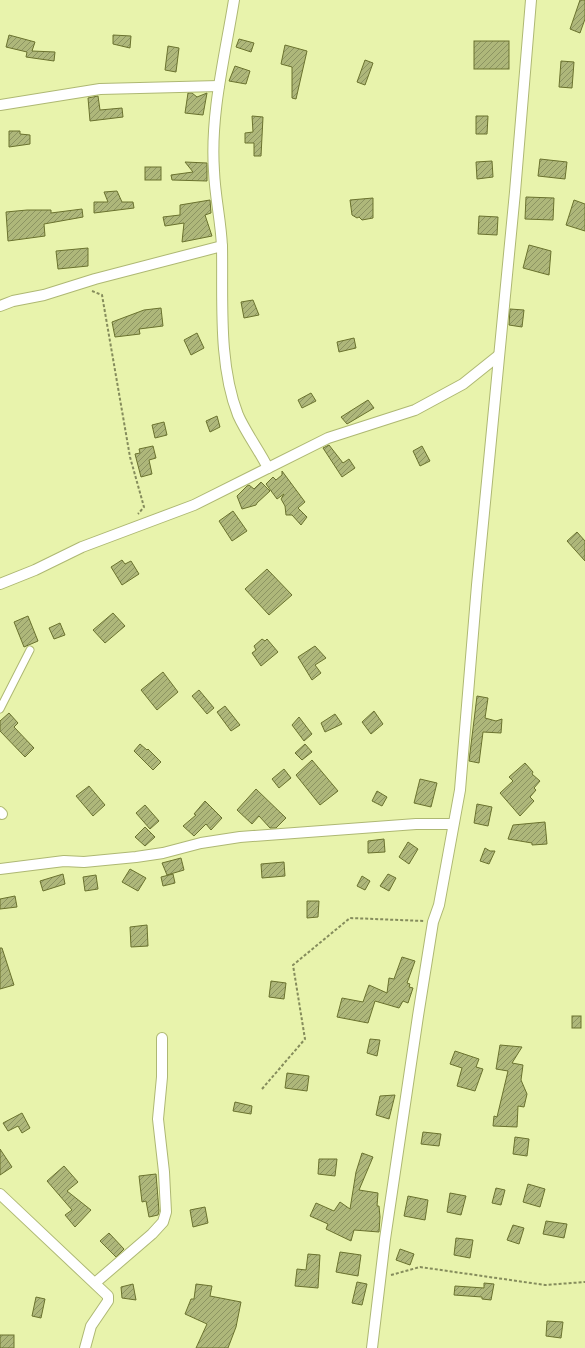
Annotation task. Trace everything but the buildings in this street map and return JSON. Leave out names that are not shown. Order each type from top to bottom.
[{"type":"street","points":[[234,0],[219,86],[214,137],[214,171],[222,246],[222,318],[231,390],[239,416],[268,468]]},
{"type":"street","points":[[372,1348],[382,1265],[416,1024],[433,922],[439,905],[460,790],[498,356],[515,192],[531,0]]},
{"type":"street","points":[[0,105],[100,89],[219,86]]},
{"type":"street","points":[[0,306],[13,301],[44,295],[222,246]]},
{"type":"street","points":[[0,584],[35,570],[82,547],[194,505],[328,438],[415,410],[463,384],[498,356]]},
{"type":"street","points":[[0,709],[30,650]]},
{"type":"street","points":[[0,869],[64,862],[84,862],[136,857],[163,853],[201,843],[240,837],[416,824],[453,824]]},
{"type":"street","points":[[95,1283],[147,1239],[163,1222],[166,1212],[164,1172],[158,1119],[162,1077],[162,1038]]},
{"type":"street","points":[[0,1194],[108,1296],[108,1301],[91,1326],[85,1348]]},
{"type":"path","points":[[77,285],[102,295],[130,457],[144,508],[135,518]]},
{"type":"path","points":[[262,1089],[305,1039],[293,965],[350,918],[433,922]]},
{"type":"path","points":[[382,1265],[392,1276],[420,1267],[545,1285],[585,1282]]}]
